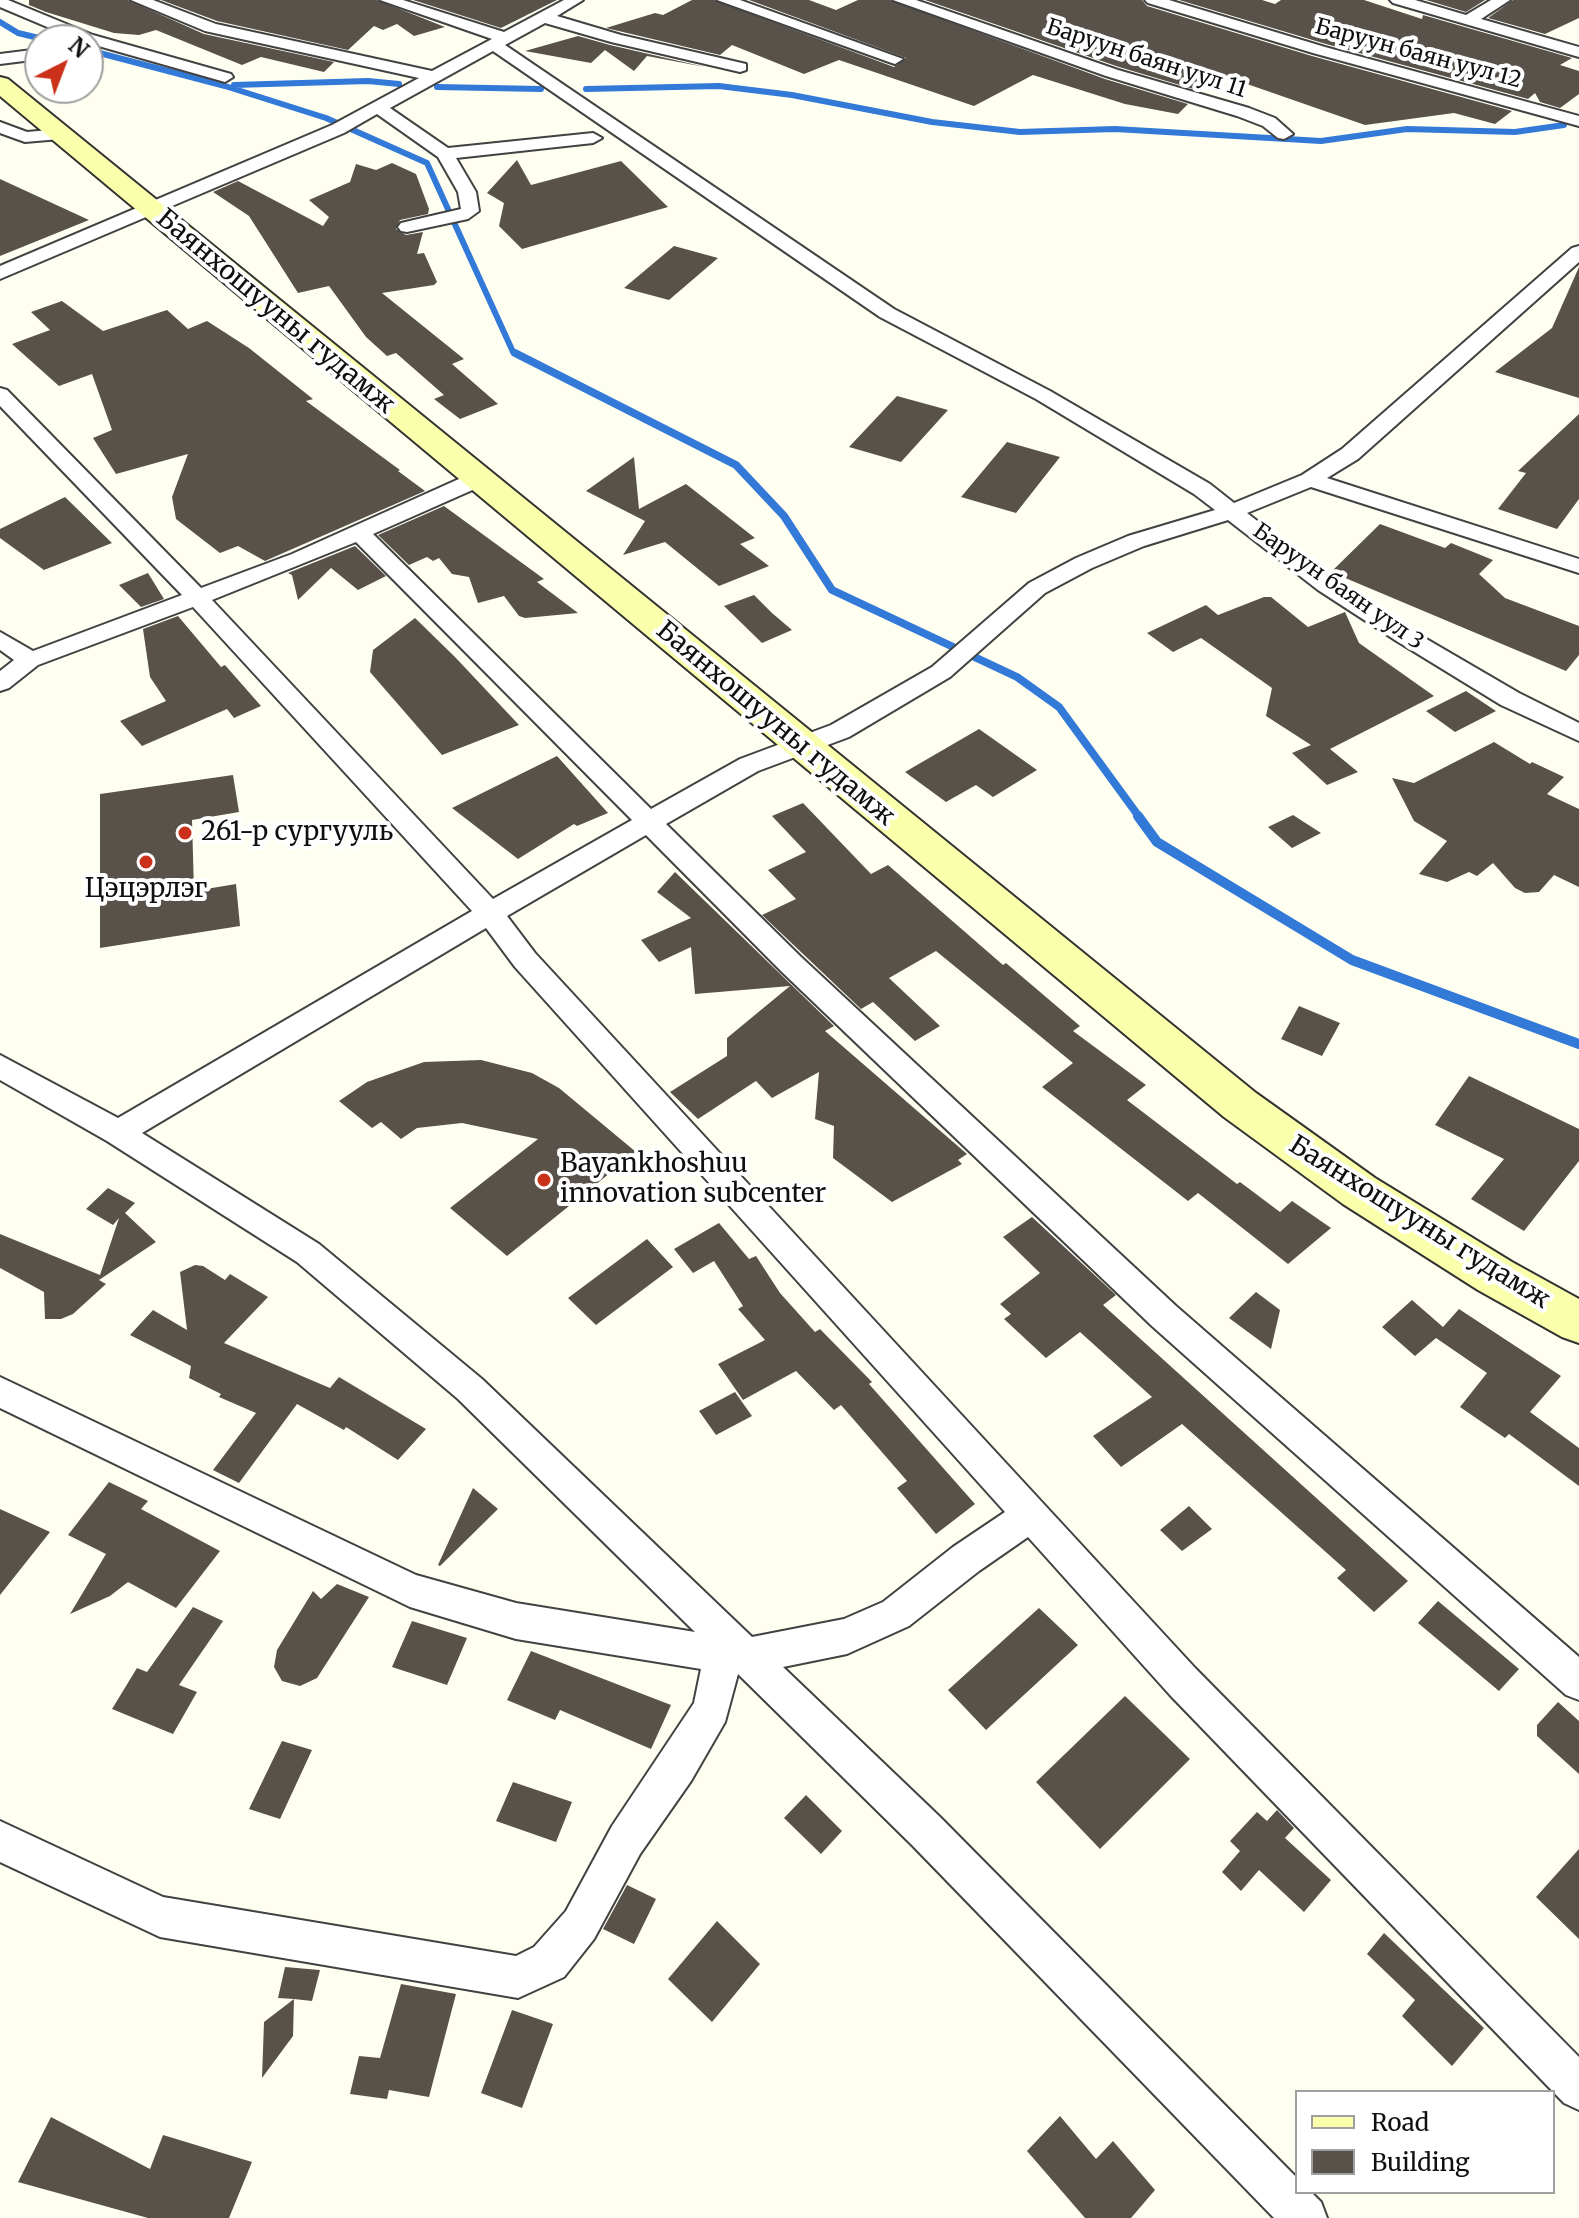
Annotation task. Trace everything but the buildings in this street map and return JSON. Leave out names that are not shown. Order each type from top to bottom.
[{"type":"main road","name":"Баянхошууны гудамж","points":[[0,84],[1177,1055],[1298,1149],[1419,1229],[1579,1323]]},
{"type":"street","points":[[139,0],[211,28],[435,77]]},
{"type":"street","points":[[388,0],[500,42],[887,313],[1131,446],[1202,489],[1231,512]]},
{"type":"street","points":[[725,0],[895,59]]},
{"type":"street","name":"Баруун баян уул 11","points":[[901,0],[1112,73],[1243,112],[1269,122],[1284,134]]},
{"type":"street","name":"Баруун баян уул 12","points":[[1153,0],[1319,50],[1579,121]]},
{"type":"street","points":[[1398,0],[1579,52]]},
{"type":"street","points":[[1468,20],[1502,0]]},
{"type":"street","points":[[0,2],[51,24]]},
{"type":"street","points":[[0,273],[338,129],[500,42],[542,9],[568,4]]},
{"type":"street","points":[[542,9],[617,39],[740,67]]},
{"type":"street","points":[[104,44],[225,77]]},
{"type":"street","points":[[0,59],[24,56]]},
{"type":"street","points":[[379,108],[445,154],[467,192],[470,211],[407,227]]},
{"type":"street","points":[[0,127],[25,137],[60,134]]},
{"type":"street","points":[[445,154],[593,138]]},
{"type":"street","name":"Баруун баян уул 3","points":[[1231,512],[1310,480],[1350,454],[1579,252]]},
{"type":"street","points":[[0,394],[197,597],[490,913],[536,972],[1183,1682],[1579,2088]]},
{"type":"street","points":[[0,683],[30,660],[300,559],[478,479]]},
{"type":"street","points":[[1310,480],[1569,562],[1579,544]]},
{"type":"street","points":[[118,1133],[490,913],[749,765],[840,731],[941,672],[1037,588],[1084,563],[1136,541],[1231,512]]},
{"type":"street","name":"Баруун баян уул 3","points":[[1231,512],[1326,585],[1403,635],[1510,699],[1579,733]]},
{"type":"street","points":[[358,532],[791,964],[1164,1316],[1579,1682]]},
{"type":"street","points":[[0,639],[30,660]]},
{"type":"street","points":[[0,1066],[118,1133],[308,1253],[470,1389],[734,1656],[926,1831],[1305,2218]]},
{"type":"street","points":[[0,1392],[410,1590],[516,1621],[734,1656],[847,1636],[896,1614],[966,1559],[1031,1515]]},
{"type":"street","points":[[0,1841],[160,1917],[518,1977],[549,1962],[580,1925],[626,1840],[677,1767],[712,1709],[734,1656]]},
{"type":"waterway","points":[[0,22],[24,34]]},
{"type":"waterway","points":[[104,54],[225,86],[326,118],[427,163],[515,353]]},
{"type":"waterway","points":[[234,85],[368,81],[399,84]]},
{"type":"waterway","points":[[586,89],[719,86],[792,95],[932,122],[1020,132],[1115,129],[1321,141],[1407,129],[1515,132],[1564,125]]},
{"type":"waterway","points":[[437,87],[541,89]]},
{"type":"waterway","points":[[515,353],[519,355]]},
{"type":"waterway","points":[[515,353],[736,465],[784,516],[832,590],[1017,677],[1059,707],[1140,818]]},
{"type":"waterway","points":[[1138,816],[1157,842],[1352,960],[1579,1044]]},
{"type":"place","name":"261-р сургууль","points":[[185,833]]},
{"type":"place","name":"Цэцэрлэг","points":[[146,862]]},
{"type":"place","name":"Bayankhoshuu innovation subcenter","points":[[544,1180]]}]
